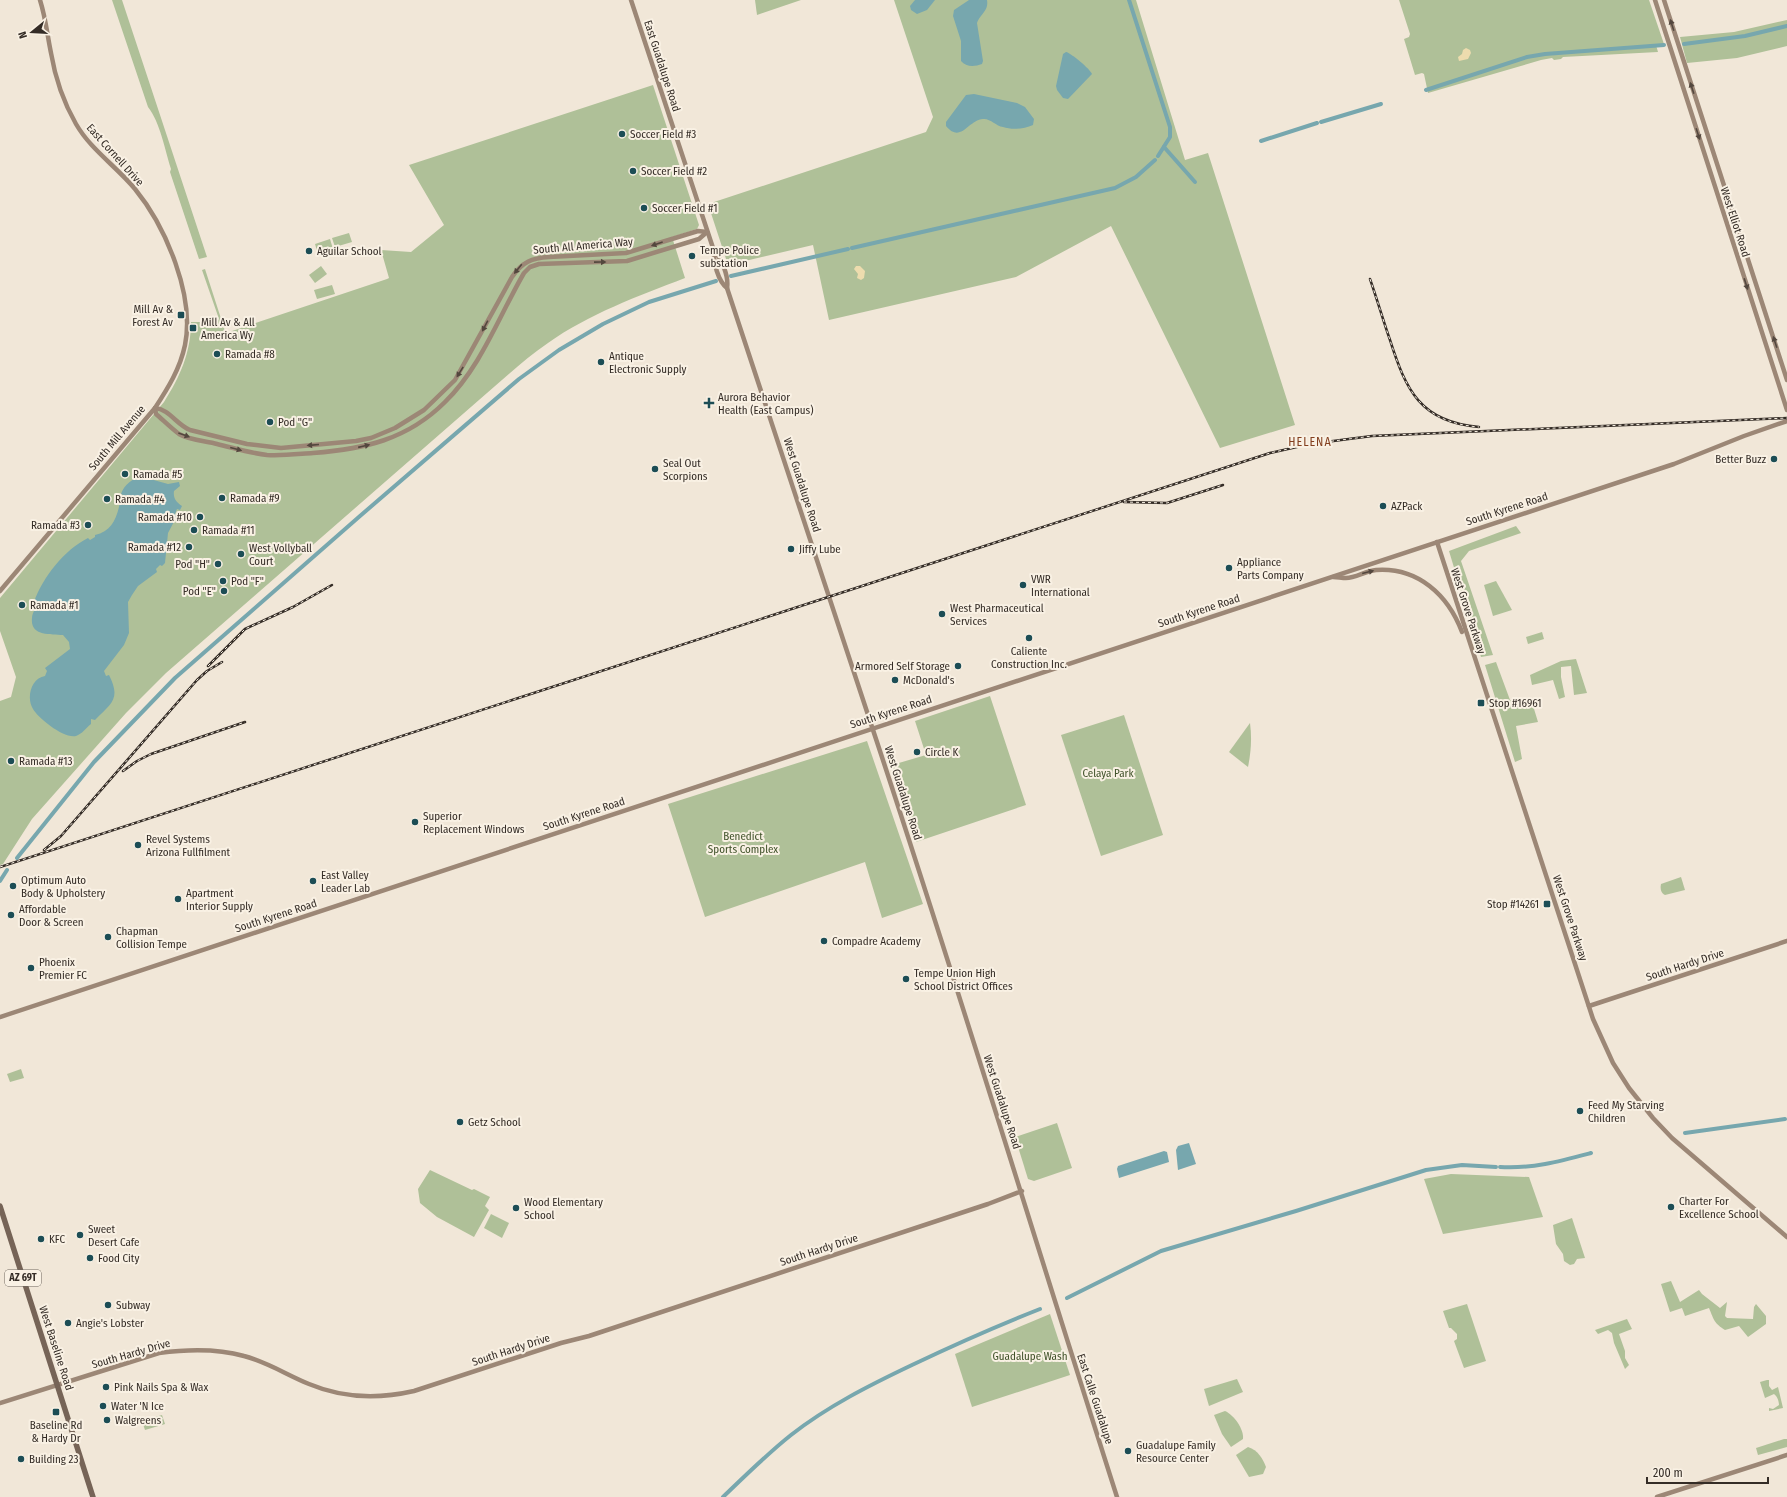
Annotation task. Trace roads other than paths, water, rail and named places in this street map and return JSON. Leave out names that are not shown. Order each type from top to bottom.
[{"type":"main road","name":"East Cornell Drive","points":[[40,0],[49,32],[51,53],[68,109],[81,133],[96,150],[118,170],[135,189],[150,210],[161,228],[177,271]]},
{"type":"main road","name":"East Guadalupe Road","points":[[631,0],[707,232],[714,251],[719,256],[728,282]]},
{"type":"main road","name":"West Elliot Road","points":[[1655,0],[1787,410]]},
{"type":"main road","name":"West Elliot Road","points":[[1664,0],[1787,380]]},
{"type":"main road","name":"South All America Way","points":[[698,231],[707,232],[699,239],[639,258],[614,262],[539,264],[527,269],[467,375],[446,402],[426,419],[405,432],[382,442],[351,449],[290,455],[262,454],[183,436],[156,414],[155,408],[161,408],[181,425],[190,430],[263,446],[286,447],[356,441],[371,438],[395,428],[424,410],[446,390],[462,369],[512,277],[522,264],[537,258],[622,254],[637,251],[698,231]]},
{"type":"main road","points":[[678,237],[680,245]]},
{"type":"main road","points":[[637,251],[639,258]]},
{"type":"main road","name":"East Guadalupe Road","points":[[714,251],[713,258],[719,276],[722,284],[727,288]]},
{"type":"main road","points":[[561,256],[561,264]]},
{"type":"main road","name":"South Mill Avenue","points":[[0,591],[155,408],[175,376],[185,346],[187,312],[177,271]]},
{"type":"main road","name":"West Guadalupe Road","points":[[728,282],[727,288],[872,728],[1022,1191],[1057,1305]]},
{"type":"main road","points":[[479,338],[486,342]]},
{"type":"main road","points":[[165,422],[170,416]]},
{"type":"main road","name":"South Kyrene Road","points":[[0,1017],[1669,465],[1787,421]]},
{"type":"main road","points":[[262,454],[263,446]]},
{"type":"main road","name":"West Grove Parkway","points":[[1437,542],[1589,1006],[1601,1038],[1624,1080],[1648,1113],[1672,1138],[1787,1237]]},
{"type":"main road","points":[[1330,577],[1346,578],[1384,570],[1399,572],[1418,578],[1437,591],[1452,609],[1473,654]]},
{"type":"main road","name":"South Hardy Drive","points":[[1589,1006],[1787,941]]},
{"type":"main road","name":"South Hardy Drive","points":[[0,1403],[159,1353],[185,1350],[230,1352],[257,1360],[323,1389],[360,1396],[396,1395],[414,1391],[561,1343],[596,1334],[988,1204],[1022,1191]]},
{"type":"main road","name":"West Baseline Road","points":[[0,1206],[93,1497]]},
{"type":"main road","name":"East Calle Guadalupe","points":[[1057,1305],[1117,1497]]},
{"type":"main road","points":[[1657,1497],[1787,1455]]},
{"type":"water","points":[[915,0],[935,0],[927,10],[917,14],[911,10],[910,6]]},
{"type":"water","points":[[969,0],[987,0],[986,10],[977,23],[983,61],[982,64],[976,66],[965,64],[961,61],[961,41],[953,16],[954,10]]},
{"type":"water","points":[[1066,52],[1072,55],[1092,74],[1068,99],[1063,98],[1056,86],[1063,54]]},
{"type":"water","points":[[974,94],[1017,103],[1025,107],[1034,119],[1033,125],[1010,129],[983,119],[978,120],[960,132],[956,133],[951,131],[946,126],[946,122],[966,95]]},
{"type":"water","points":[[143,477],[168,484],[179,482],[180,486],[174,491],[174,496],[182,506],[180,510],[177,509],[175,514],[177,516],[168,533],[165,563],[162,566],[160,565],[156,569],[157,572],[138,586],[128,602],[129,633],[124,645],[104,671],[106,676],[109,675],[113,683],[113,700],[95,720],[91,719],[91,724],[82,732],[76,736],[71,736],[52,727],[36,713],[31,705],[30,694],[33,684],[36,680],[45,676],[47,671],[45,668],[70,649],[69,642],[63,635],[42,633],[34,628],[32,618],[36,604],[34,602],[43,583],[55,565],[79,543],[88,538],[90,540],[95,537],[95,535],[110,527],[117,513],[120,502],[122,501],[123,495],[121,494],[124,488],[132,480]]},
{"type":"water","points":[[1189,1143],[1196,1164],[1178,1170],[1176,1150],[1178,1146]]},
{"type":"water","points":[[1164,1151],[1167,1152],[1169,1162],[1119,1178],[1117,1169],[1118,1166]]},
{"type":"waterway","points":[[1129,0],[1170,127],[1170,137],[1158,156]]},
{"type":"waterway","points":[[1684,44],[1745,36],[1787,26]]},
{"type":"waterway","points":[[1426,90],[1527,57],[1545,54],[1664,45]]},
{"type":"waterway","points":[[1321,122],[1381,104]]},
{"type":"waterway","points":[[1261,141],[1317,123]]},
{"type":"waterway","points":[[1164,147],[1195,182]]},
{"type":"waterway","points":[[852,248],[1115,188],[1136,177],[1155,160]]},
{"type":"waterway","points":[[731,276],[848,249]]},
{"type":"waterway","points":[[17,858],[94,762],[175,678],[519,379],[559,350],[603,324],[649,302],[716,281]]},
{"type":"waterway","points":[[0,881],[7,870]]},
{"type":"waterway","points":[[1685,1133],[1785,1119]]},
{"type":"waterway","points":[[1500,1167],[1535,1166],[1591,1153]]},
{"type":"waterway","points":[[1067,1298],[1161,1251],[1296,1211],[1426,1170],[1462,1165],[1496,1167]]},
{"type":"waterway","points":[[723,1497],[782,1442],[805,1424],[834,1405],[881,1380],[928,1358],[1040,1309]]},
{"type":"railway","points":[[1370,279],[1402,374],[1418,400],[1429,410],[1442,418],[1459,424],[1479,427]]},
{"type":"railway","points":[[0,867],[1270,453],[1310,444],[1372,436],[1787,418]]},
{"type":"railway","points":[[1124,502],[1167,503],[1223,485]]},
{"type":"railway","points":[[208,666],[245,629],[293,607],[332,585]]},
{"type":"railway","points":[[44,850],[61,836],[197,680],[207,671],[222,662]]},
{"type":"railway","points":[[123,771],[137,761],[151,754],[245,722]]},
{"type":"place","name":"Soccer Field #3","points":[[622,134]]},
{"type":"place","name":"Soccer Field #2","points":[[633,171]]},
{"type":"place","name":"Soccer Field #1","points":[[644,208]]},
{"type":"place","name":"Aguilar School","points":[[309,251]]},
{"type":"place","name":"Tempe Police substation","points":[[692,256]]},
{"type":"place","name":"Mill Av & Forest Av","points":[[181,315]]},
{"type":"place","name":"Mill Av & All America Wy","points":[[193,328]]},
{"type":"place","name":"Ramada #8","points":[[217,354]]},
{"type":"place","name":"Antique Electronic Supply","points":[[601,362]]},
{"type":"place","name":"Aurora Behavior Health (East Campus)","points":[[709,403]]},
{"type":"place","name":"Pod \"G\"","points":[[270,422]]},
{"type":"place","name":"Better Buzz","points":[[1774,459]]},
{"type":"place","name":"Seal Out Scorpions","points":[[655,469]]},
{"type":"place","name":"Ramada #5","points":[[125,474]]},
{"type":"place","name":"Ramada #9","points":[[222,498]]},
{"type":"place","name":"Ramada #4","points":[[107,499]]},
{"type":"place","name":"AZPack","points":[[1383,506]]},
{"type":"place","name":"Ramada #10","points":[[200,517]]},
{"type":"place","name":"Ramada #3","points":[[88,525]]},
{"type":"place","name":"Ramada #11","points":[[194,530]]},
{"type":"place","name":"Ramada #12","points":[[189,547]]},
{"type":"place","name":"Jiffy Lube","points":[[791,549]]},
{"type":"place","name":"West Vollyball Court","points":[[241,554]]},
{"type":"place","name":"Pod \"H\"","points":[[218,564]]},
{"type":"place","name":"Appliance Parts Company","points":[[1229,568]]},
{"type":"place","name":"Pod \"F\"","points":[[223,581]]},
{"type":"place","name":"VWR International","points":[[1023,585]]},
{"type":"place","name":"Pod \"E\"","points":[[224,591]]},
{"type":"place","name":"Ramada #1","points":[[22,605]]},
{"type":"place","name":"West Pharmaceutical Services","points":[[942,614]]},
{"type":"place","name":"Caliente Construction Inc.","points":[[1029,638]]},
{"type":"place","name":"Armored Self Storage","points":[[958,666]]},
{"type":"place","name":"McDonald's","points":[[895,680]]},
{"type":"place","name":"Stop #16961","points":[[1481,703]]},
{"type":"place","name":"Circle K","points":[[917,752]]},
{"type":"place","name":"Ramada #13","points":[[11,761]]},
{"type":"place","name":"Superior Replacement Windows","points":[[415,822]]},
{"type":"place","name":"Revel Systems Arizona Fullfilment","points":[[138,845]]},
{"type":"place","name":"East Valley Leader Lab","points":[[313,881]]},
{"type":"place","name":"Optimum Auto Body & Upholstery","points":[[13,886]]},
{"type":"place","name":"Apartment Interior Supply","points":[[178,899]]},
{"type":"place","name":"Stop #14261","points":[[1547,904]]},
{"type":"place","name":"Affordable Door & Screen","points":[[11,915]]},
{"type":"place","name":"Chapman Collision Tempe","points":[[108,937]]},
{"type":"place","name":"Compadre Academy","points":[[824,941]]},
{"type":"place","name":"Phoenix Premier FC","points":[[31,968]]},
{"type":"place","name":"Tempe Union High School District Offices","points":[[906,979]]},
{"type":"place","name":"Feed My Starving Children","points":[[1580,1111]]},
{"type":"place","name":"Getz School","points":[[460,1122]]},
{"type":"place","name":"Charter For Excellence School","points":[[1671,1207]]},
{"type":"place","name":"Wood Elementary School","points":[[516,1208]]},
{"type":"place","name":"Sweet Desert Cafe","points":[[80,1235]]},
{"type":"place","name":"KFC","points":[[41,1239]]},
{"type":"place","name":"Food City","points":[[90,1258]]},
{"type":"place","name":"Subway","points":[[108,1305]]},
{"type":"place","name":"Angie's Lobster","points":[[68,1323]]},
{"type":"place","name":"Pink Nails Spa & Wax","points":[[106,1387]]},
{"type":"place","name":"Water 'N Ice","points":[[103,1406]]},
{"type":"place","name":"Baseline Rd & Hardy Dr","points":[[56,1412]]},
{"type":"place","name":"Walgreens","points":[[107,1420]]},
{"type":"place","name":"Guadalupe Family Resource Center","points":[[1128,1451]]},
{"type":"place","name":"Building 23","points":[[21,1459]]},
{"type":"district","name":"HELENA","points":[[1310,442]]},
{"type":"park label","name":"Celaya Park","points":[[1108,773]]},
{"type":"park label","name":"Benedict Sports Complex","points":[[743,842]]},
{"type":"park label","name":"Guadalupe Wash","points":[[1030,1356]]}]
